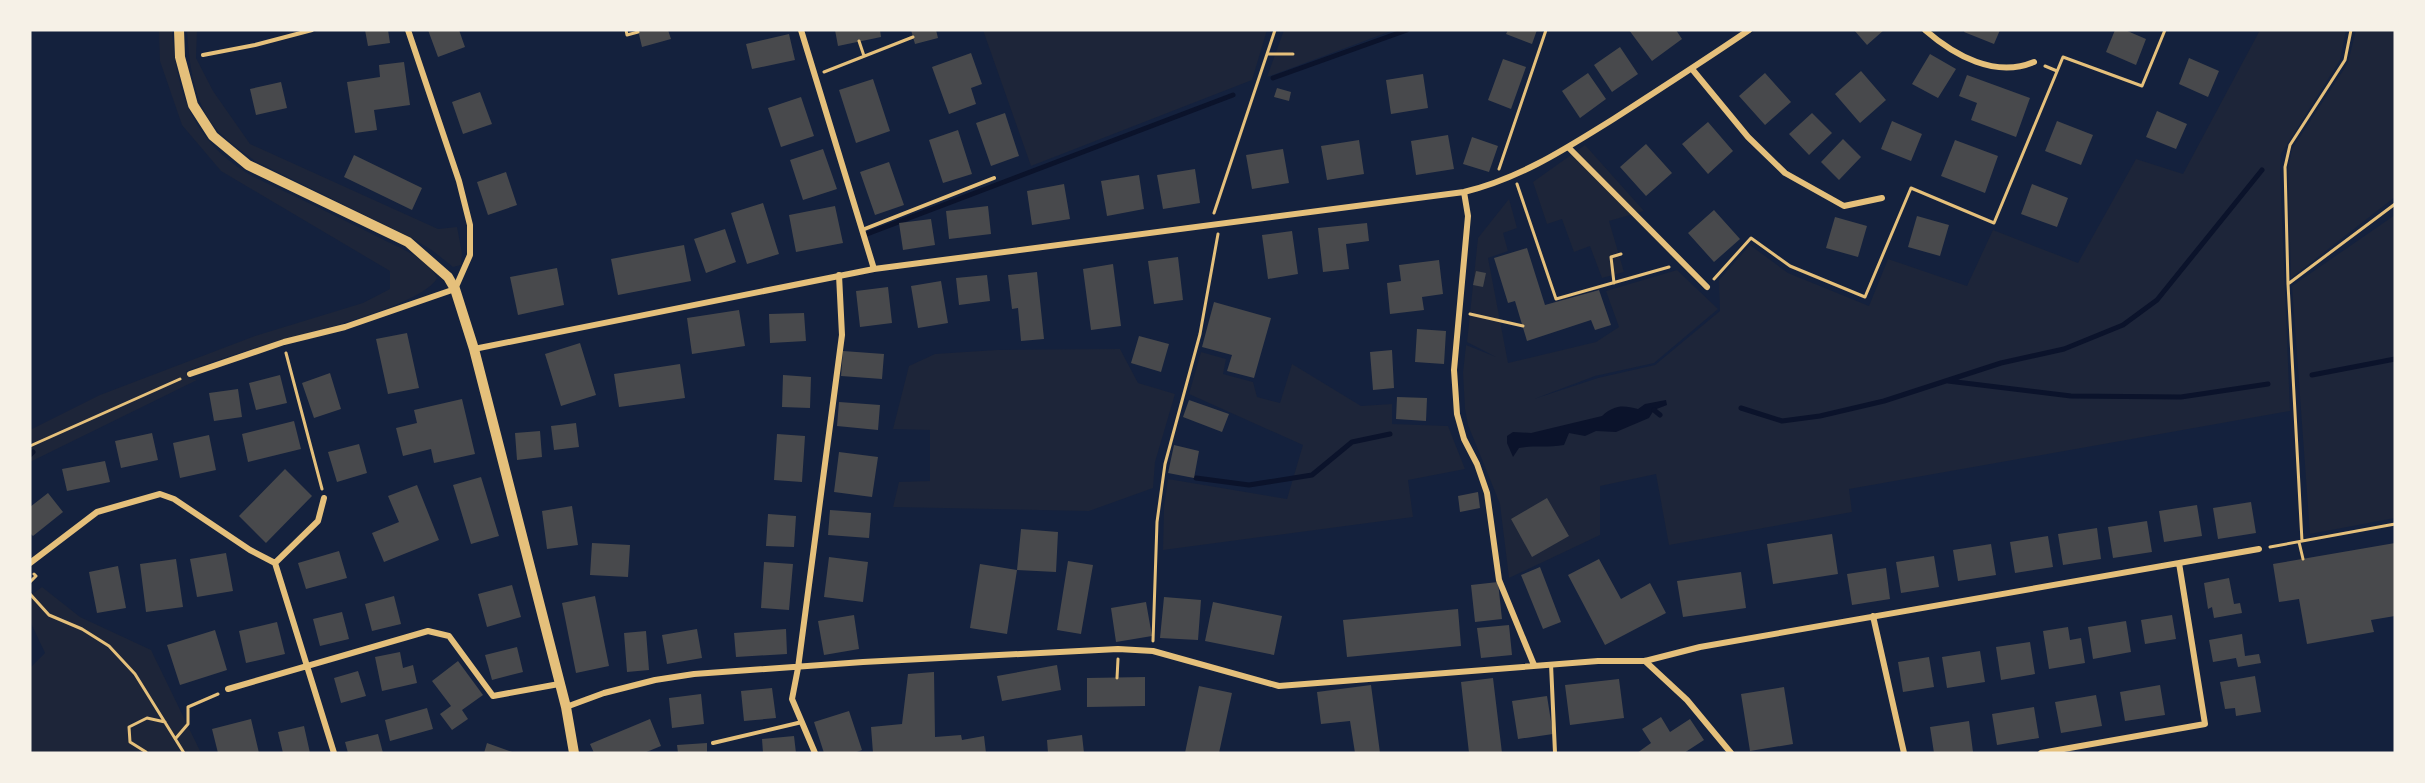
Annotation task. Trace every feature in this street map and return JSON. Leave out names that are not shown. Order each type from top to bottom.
[{"type":"street","points":[[179,30],[180,57],[193,105],[213,136],[248,165],[408,242],[448,277],[455,290],[474,349],[566,707],[574,753]]},
{"type":"street","points":[[190,374],[284,342],[345,327],[455,290],[470,255],[470,225],[459,181],[408,30]]},
{"type":"street","points":[[801,30],[874,269]]},
{"type":"street","points":[[474,349],[874,269],[1464,192],[1494,185],[1514,177],[1568,147],[1692,69],[1749,30]]},
{"type":"street","points":[[1925,30],[1959,55],[1988,67],[2022,67],[2034,62]]},
{"type":"street","points":[[1692,69],[1748,137],[1785,173],[1844,206],[1882,198]]},
{"type":"street","points":[[1568,147],[1707,287]]},
{"type":"street","points":[[1464,192],[1468,216],[1454,370],[1458,414],[1464,439],[1477,464],[1487,493],[1499,580],[1534,666]]},
{"type":"street","points":[[814,753],[792,699],[842,336],[839,275]]},
{"type":"street","points":[[30,562],[96,512],[160,494],[174,499],[250,550],[275,563],[334,753]]},
{"type":"street","points":[[275,563],[318,521],[324,498]]},
{"type":"street","points":[[566,707],[604,693],[655,680],[694,674],[863,662],[1118,649],[1152,651],[1279,686],[1551,664],[1645,661],[1700,646],[2259,549]]},
{"type":"street","points":[[2041,753],[2205,724],[2179,563]]},
{"type":"street","points":[[1874,616],[1904,753]]},
{"type":"street","points":[[228,689],[428,631],[449,636],[493,696],[559,684]]},
{"type":"street","points":[[1645,661],[1687,699],[1731,753]]},
{"type":"lane","points":[[203,56],[312,30]]},
{"type":"lane","points":[[862,230],[994,178]]},
{"type":"lane","points":[[1551,664],[1555,753]]},
{"type":"lane","points":[[713,743],[802,722]]},
{"type":"path","points":[[626,30],[627,35],[638,32]]},
{"type":"path","points":[[1152,651],[1160,499],[1165,465],[1200,334],[1219,236],[1214,216],[1275,30]]},
{"type":"path","points":[[1494,185],[1546,30]]},
{"type":"path","points":[[1707,287],[1751,238],[1790,266],[1865,297],[1911,188],[1994,223],[2063,57],[2142,86],[2165,30]]},
{"type":"path","points":[[2303,559],[2284,177],[2286,156],[2290,146],[2345,60],[2350,30]]},
{"type":"path","points":[[814,76],[913,37]]},
{"type":"path","points":[[860,41],[864,56]]},
{"type":"path","points":[[1267,54],[1293,54]]},
{"type":"path","points":[[1514,177],[1556,299],[1683,263]]},
{"type":"path","points":[[2288,284],[2395,204]]},
{"type":"path","points":[[1614,283],[1611,257],[1621,254]]},
{"type":"path","points":[[1459,313],[1523,326]]},
{"type":"path","points":[[284,342],[324,498]]},
{"type":"path","points":[[30,446],[190,374]]},
{"type":"path","points":[[2259,549],[2395,524]]},
{"type":"path","points":[[30,594],[49,615],[82,628],[109,646],[135,674],[184,753]]},
{"type":"path","points":[[1117,678],[1118,649]]},
{"type":"path","points":[[176,738],[188,724],[188,707],[228,689]]},
{"type":"path","points":[[146,752],[130,742],[129,727],[147,718],[167,723]]},
{"type":"shaded area","points":[[159,30],[172,30],[178,73],[190,112],[200,129],[228,160],[258,179],[407,251],[422,260],[437,278],[427,289],[385,309],[186,371],[189,379],[197,380],[30,462],[30,430],[100,395],[255,336],[363,303],[390,289],[390,271],[221,171],[182,125],[160,61]]},
{"type":"shaded area","points":[[187,30],[197,30],[196,58],[213,91],[250,144],[438,229],[457,227],[462,253],[461,265],[453,267],[412,238],[255,161],[226,139],[212,124],[196,91]]},
{"type":"shaded area","points":[[983,30],[1267,30],[1252,80],[1031,166]]},
{"type":"shaded area","points":[[1284,30],[1394,30],[1267,77]]},
{"type":"shaded area","points":[[2260,30],[2346,30],[2340,60],[2281,154],[2290,411],[1849,489],[1852,512],[1669,545],[1656,474],[1600,486],[1600,535],[1509,578],[1500,504],[1468,425],[1463,373],[1466,345],[1496,357],[1467,342],[1478,238],[1509,199],[1517,228],[1503,233],[1508,251],[1488,258],[1508,363],[1596,342],[1619,327],[1606,291],[1677,270],[1718,309],[1654,363],[1595,376],[1534,399],[1598,378],[1655,365],[1720,311],[1719,280],[1750,245],[1788,273],[1869,306],[1888,259],[1967,286],[1993,230],[2078,263],[2136,159],[2183,174]]},
{"type":"shaded area","points":[[2356,30],[2395,30],[2395,197],[2291,278],[2288,168],[2292,149],[2348,63]]},
{"type":"shaded area","points":[[1585,145],[1644,211],[1609,221],[1624,272],[1602,278],[1590,246],[1574,252],[1562,219],[1547,224],[1533,182]]},
{"type":"shaded area","points":[[2395,215],[2395,518],[2310,534],[2292,286]]},
{"type":"shaded area","points":[[1120,349],[1138,383],[1175,394],[1155,462],[1153,488],[1089,511],[893,507],[899,482],[930,481],[930,430],[893,429],[909,366],[935,354],[997,350]]},
{"type":"shaded area","points":[[1201,352],[1226,359],[1223,374],[1253,382],[1257,397],[1280,403],[1292,364],[1361,406],[1392,404],[1392,424],[1448,426],[1465,469],[1408,480],[1413,517],[1163,550],[1164,506],[1168,479],[1287,499],[1303,445],[1189,394]]},
{"type":"shaded area","points":[[1666,400],[1667,405],[1654,410],[1649,418],[1616,432],[1596,431],[1585,436],[1569,433],[1564,445],[1519,448],[1513,457],[1507,443],[1507,436],[1513,432],[1531,433],[1602,416],[1619,407],[1638,409],[1645,404]]},
{"type":"shaded area","points":[[42,587],[80,617],[151,650],[201,753],[31,753],[30,668],[45,653],[30,621],[30,596]]},
{"type":"building","points":[[365,30],[388,30],[390,43],[368,46]]},
{"type":"building","points":[[428,30],[459,30],[465,47],[438,57]]},
{"type":"building","points":[[638,30],[668,30],[671,39],[642,47]]},
{"type":"building","points":[[835,30],[880,30],[881,37],[838,46]]},
{"type":"building","points":[[911,30],[936,30],[938,38],[915,44]]},
{"type":"building","points":[[1508,30],[1537,30],[1532,44],[1506,34]]},
{"type":"building","points":[[1629,30],[1676,30],[1682,39],[1652,61]]},
{"type":"building","points":[[1854,30],[1884,30],[1867,45]]},
{"type":"building","points":[[1965,30],[2000,30],[1994,44],[1964,32]]},
{"type":"building","points":[[2115,30],[2125,30],[2146,39],[2136,65],[2106,52]]},
{"type":"building","points":[[789,34],[795,60],[752,69],[746,44]]},
{"type":"building","points":[[1620,47],[1638,74],[1612,92],[1594,65]]},
{"type":"building","points":[[971,53],[982,84],[971,88],[976,104],[949,114],[932,67]]},
{"type":"building","points":[[1930,54],[1956,69],[1938,98],[1912,84]]},
{"type":"building","points":[[2189,58],[2219,71],[2208,97],[2179,84]]},
{"type":"building","points":[[1503,59],[1526,67],[1511,109],[1488,100]]},
{"type":"building","points":[[404,62],[410,105],[374,110],[377,130],[355,133],[347,82],[380,77],[379,65]]},
{"type":"building","points":[[1861,71],[1886,100],[1860,123],[1835,94]]},
{"type":"building","points":[[1588,73],[1606,99],[1580,118],[1562,91]]},
{"type":"building","points":[[1765,73],[1791,102],[1765,125],[1739,96]]},
{"type":"building","points":[[1423,74],[1428,108],[1391,114],[1386,80]]},
{"type":"building","points":[[1967,75],[2030,98],[2016,137],[1971,120],[1977,103],[1959,96]]},
{"type":"building","points":[[873,79],[890,131],[856,143],[839,90]]},
{"type":"building","points":[[281,82],[287,108],[256,115],[250,89]]},
{"type":"building","points":[[1277,88],[1291,92],[1289,101],[1274,97]]},
{"type":"building","points":[[480,92],[492,124],[463,134],[452,102]]},
{"type":"building","points":[[801,97],[814,136],[781,147],[768,108]]},
{"type":"building","points":[[2157,111],[2187,124],[2176,149],[2146,137]]},
{"type":"building","points":[[1005,113],[1019,156],[991,166],[976,123]]},
{"type":"building","points":[[1812,113],[1832,133],[1809,155],[1789,134]]},
{"type":"building","points":[[1892,121],[1922,134],[1911,161],[1881,149]]},
{"type":"building","points":[[2057,121],[2093,135],[2081,165],[2045,151]]},
{"type":"building","points":[[1708,122],[1733,151],[1708,174],[1682,144]]},
{"type":"building","points":[[958,130],[972,174],[943,183],[929,140]]},
{"type":"building","points":[[1448,135],[1454,169],[1416,175],[1411,141]]},
{"type":"building","points":[[1472,137],[1498,146],[1489,172],[1463,164]]},
{"type":"building","points":[[1843,139],[1861,157],[1839,180],[1821,162]]},
{"type":"building","points":[[1359,140],[1364,174],[1327,180],[1321,146]]},
{"type":"building","points":[[1955,140],[1998,156],[1985,193],[1941,176]]},
{"type":"building","points":[[1646,144],[1672,173],[1646,196],[1620,167]]},
{"type":"building","points":[[823,149],[837,189],[803,200],[790,160]]},
{"type":"building","points":[[1283,149],[1289,183],[1252,189],[1246,155]]},
{"type":"building","points":[[354,155],[422,188],[412,210],[344,177]]},
{"type":"building","points":[[889,162],[904,205],[875,215],[860,172]]},
{"type":"building","points":[[1195,169],[1200,203],[1163,209],[1157,175]]},
{"type":"building","points":[[506,172],[517,205],[488,215],[477,182]]},
{"type":"building","points":[[1139,175],[1144,209],[1107,216],[1101,181]]},
{"type":"building","points":[[1064,184],[1070,219],[1032,225],[1027,191]]},
{"type":"building","points":[[2032,184],[2068,198],[2057,227],[2021,214]]},
{"type":"building","points":[[763,203],[779,254],[747,264],[731,213]]},
{"type":"building","points":[[835,206],[843,243],[796,252],[789,215]]},
{"type":"building","points":[[988,206],[991,234],[949,239],[946,211]]},
{"type":"building","points":[[1714,210],[1740,239],[1714,262],[1688,233]]},
{"type":"building","points":[[1917,216],[1949,225],[1940,256],[1908,247]]},
{"type":"building","points":[[1835,217],[1867,226],[1858,257],[1826,248]]},
{"type":"building","points":[[931,219],[935,245],[903,250],[899,223]]},
{"type":"building","points":[[1367,223],[1369,241],[1346,244],[1349,269],[1323,272],[1318,228]]},
{"type":"building","points":[[725,229],[736,262],[706,273],[694,239]]},
{"type":"building","points":[[1292,231],[1298,274],[1268,279],[1262,235]]},
{"type":"building","points":[[684,245],[691,281],[618,295],[611,259]]},
{"type":"building","points":[[1527,248],[1545,305],[1599,290],[1611,325],[1595,330],[1591,320],[1527,341],[1515,301],[1508,303],[1494,258]]},
{"type":"building","points":[[1178,257],[1183,300],[1154,304],[1148,261]]},
{"type":"building","points":[[1439,260],[1443,294],[1422,297],[1424,310],[1390,314],[1387,283],[1401,281],[1399,265]]},
{"type":"building","points":[[1113,264],[1121,326],[1091,330],[1083,269]]},
{"type":"building","points":[[557,268],[564,305],[518,315],[510,277]]},
{"type":"building","points":[[1476,271],[1486,273],[1483,287],[1473,285]]},
{"type":"building","points":[[1037,272],[1044,339],[1021,341],[1018,308],[1012,309],[1008,275]]},
{"type":"building","points":[[987,275],[990,301],[959,305],[956,278]]},
{"type":"building","points":[[941,281],[948,323],[918,328],[911,286]]},
{"type":"building","points":[[888,287],[892,323],[860,327],[856,291]]},
{"type":"building","points":[[1214,302],[1271,318],[1254,378],[1227,371],[1232,355],[1202,347]]},
{"type":"building","points":[[739,310],[745,346],[692,354],[687,318]]},
{"type":"building","points":[[804,313],[806,341],[770,343],[769,314]]},
{"type":"building","points":[[1417,329],[1446,331],[1444,364],[1415,362]]},
{"type":"building","points":[[407,333],[419,388],[388,394],[376,339]]},
{"type":"building","points":[[1139,336],[1169,344],[1161,372],[1131,363]]},
{"type":"building","points":[[580,343],[596,395],[561,406],[545,354]]},
{"type":"building","points":[[1392,350],[1394,388],[1373,390],[1370,352]]},
{"type":"building","points":[[843,351],[884,354],[882,379],[841,376]]},
{"type":"building","points":[[680,364],[685,398],[619,407],[614,374]]},
{"type":"building","points":[[330,373],[341,409],[314,418],[302,383]]},
{"type":"building","points":[[280,375],[287,403],[256,410],[249,383]]},
{"type":"building","points":[[783,375],[811,377],[810,408],[782,407]]},
{"type":"building","points":[[238,389],[242,417],[214,421],[209,393]]},
{"type":"building","points":[[1397,397],[1427,398],[1426,421],[1396,419]]},
{"type":"building","points":[[462,399],[475,454],[434,463],[431,449],[403,456],[396,428],[417,423],[414,410]]},
{"type":"building","points":[[1189,400],[1229,414],[1222,432],[1183,417]]},
{"type":"building","points":[[839,402],[880,405],[878,430],[837,426]]},
{"type":"building","points":[[294,421],[301,449],[248,462],[242,434]]},
{"type":"building","points":[[576,423],[579,447],[554,450],[551,426]]},
{"type":"building","points":[[540,431],[542,457],[517,460],[515,433]]},
{"type":"building","points":[[152,433],[158,460],[121,468],[115,441]]},
{"type":"building","points":[[777,434],[805,436],[802,482],[774,480]]},
{"type":"building","points":[[209,435],[216,470],[180,478],[173,443]]},
{"type":"building","points":[[359,444],[367,473],[337,482],[328,452]]},
{"type":"building","points":[[1174,445],[1199,451],[1194,478],[1168,473]]},
{"type":"building","points":[[839,452],[878,457],[872,497],[834,492]]},
{"type":"building","points":[[105,461],[110,482],[67,491],[62,469]]},
{"type":"building","points":[[285,469],[312,496],[266,543],[239,516]]},
{"type":"building","points":[[481,477],[499,536],[471,544],[453,485]]},
{"type":"building","points":[[417,485],[439,540],[384,562],[372,533],[399,522],[388,496]]},
{"type":"building","points":[[1478,492],[1480,508],[1460,512],[1458,496]]},
{"type":"building","points":[[48,493],[63,512],[33,536],[30,533],[30,507]]},
{"type":"building","points":[[1547,498],[1569,536],[1532,557],[1511,519]]},
{"type":"building","points":[[2251,502],[2256,533],[2218,539],[2213,508]]},
{"type":"building","points":[[2197,505],[2202,536],[2164,542],[2159,511]]},
{"type":"building","points":[[572,506],[578,545],[547,549],[542,511]]},
{"type":"building","points":[[830,510],[871,513],[869,538],[828,535]]},
{"type":"building","points":[[768,514],[796,516],[794,547],[766,546]]},
{"type":"building","points":[[2147,521],[2152,552],[2113,558],[2108,527]]},
{"type":"building","points":[[2097,528],[2101,559],[2063,565],[2058,534]]},
{"type":"building","points":[[1021,529],[1058,532],[1056,572],[1017,570]]},
{"type":"building","points":[[1832,534],[1838,574],[1773,584],[1767,544]]},
{"type":"building","points":[[2048,536],[2053,567],[2015,573],[2010,542]]},
{"type":"building","points":[[592,543],[630,545],[628,577],[590,575]]},
{"type":"building","points":[[2395,543],[2395,616],[2371,620],[2374,632],[2307,644],[2299,599],[2279,602],[2273,564]]},
{"type":"building","points":[[1991,544],[1996,575],[1958,581],[1953,550]]},
{"type":"building","points":[[339,551],[347,578],[306,589],[298,563]]},
{"type":"building","points":[[226,553],[233,591],[197,597],[190,559]]},
{"type":"building","points":[[1934,556],[1939,587],[1901,593],[1896,562]]},
{"type":"building","points":[[829,557],[868,562],[863,602],[824,597]]},
{"type":"building","points":[[176,559],[183,607],[146,612],[140,564]]},
{"type":"building","points":[[1599,559],[1621,599],[1650,583],[1666,613],[1605,645],[1568,575]]},
{"type":"building","points":[[1068,561],[1093,565],[1081,634],[1057,630]]},
{"type":"building","points":[[764,562],[793,564],[789,610],[761,608]]},
{"type":"building","points":[[980,564],[1017,570],[1007,634],[970,628]]},
{"type":"building","points":[[118,566],[126,608],[97,613],[89,572]]},
{"type":"building","points":[[1540,567],[1561,622],[1543,629],[1521,575]]},
{"type":"building","points":[[1886,568],[1890,599],[1852,605],[1847,574]]},
{"type":"building","points":[[1741,572],[1746,608],[1683,617],[1677,581]]},
{"type":"building","points":[[2229,578],[2234,604],[2240,603],[2242,613],[2214,618],[2212,607],[2208,609],[2204,583]]},
{"type":"building","points":[[1498,582],[1502,619],[1475,622],[1471,585]]},
{"type":"building","points":[[512,585],[521,617],[487,627],[478,594]]},
{"type":"building","points":[[394,596],[401,624],[372,631],[365,604]]},
{"type":"building","points":[[595,596],[609,666],[576,673],[562,603]]},
{"type":"building","points":[[1164,597],[1201,600],[1198,640],[1160,638]]},
{"type":"building","points":[[1146,602],[1152,636],[1116,642],[1111,608]]},
{"type":"building","points":[[1213,602],[1282,616],[1274,655],[1205,641]]},
{"type":"building","points":[[1458,609],[1461,646],[1347,657],[1343,620]]},
{"type":"building","points":[[342,612],[349,639],[320,646],[313,619]]},
{"type":"building","points":[[854,615],[859,649],[824,655],[818,621]]},
{"type":"building","points":[[2172,615],[2176,639],[2145,644],[2141,620]]},
{"type":"building","points":[[2126,621],[2131,652],[2093,659],[2088,627]]},
{"type":"building","points":[[277,622],[285,654],[246,663],[239,631]]},
{"type":"building","points":[[1509,625],[1512,655],[1481,658],[1477,628]]},
{"type":"building","points":[[2068,627],[2070,640],[2081,638],[2085,663],[2049,669],[2043,631]]},
{"type":"building","points":[[697,629],[702,658],[667,664],[662,635]]},
{"type":"building","points":[[786,629],[787,654],[736,657],[734,633]]},
{"type":"building","points":[[215,630],[227,670],[180,685],[167,645]]},
{"type":"building","points":[[646,631],[649,670],[627,672],[624,633]]},
{"type":"building","points":[[2242,634],[2245,656],[2259,654],[2261,663],[2238,667],[2236,658],[2213,662],[2209,640]]},
{"type":"building","points":[[2030,642],[2035,674],[2001,680],[1996,647]]},
{"type":"building","points":[[517,647],[523,672],[492,680],[485,655]]},
{"type":"building","points":[[1980,651],[1985,682],[1947,688],[1942,657]]},
{"type":"building","points":[[400,652],[403,668],[413,665],[417,683],[382,691],[375,657]]},
{"type":"building","points":[[1929,657],[1934,687],[1903,692],[1898,662]]},
{"type":"building","points":[[458,661],[483,695],[462,710],[468,719],[452,730],[440,714],[451,706],[432,681]]},
{"type":"building","points":[[1057,665],[1061,690],[1002,701],[997,676]]},
{"type":"building","points":[[358,671],[366,696],[341,703],[334,678]]},
{"type":"building","points":[[934,672],[935,737],[961,735],[962,740],[984,736],[986,753],[873,753],[871,727],[902,724],[908,674]]},
{"type":"building","points":[[2255,676],[2261,712],[2236,716],[2235,708],[2225,709],[2220,682]]},
{"type":"building","points":[[1145,677],[1145,706],[1087,707],[1087,678]]},
{"type":"building","points":[[1493,678],[1502,753],[1469,753],[1461,682]]},
{"type":"building","points":[[1619,679],[1624,718],[1570,725],[1565,685]]},
{"type":"building","points":[[1371,685],[1380,753],[1355,753],[1350,721],[1321,724],[1317,692]]},
{"type":"building","points":[[2160,685],[2165,715],[2125,721],[2120,692]]},
{"type":"building","points":[[1199,686],[1232,693],[1219,753],[1185,753]]},
{"type":"building","points":[[1784,687],[1793,744],[1750,751],[1741,694]]},
{"type":"building","points":[[772,688],[776,718],[744,721],[741,691]]},
{"type":"building","points":[[701,694],[704,724],[672,728],[669,698]]},
{"type":"building","points":[[2096,695],[2102,726],[2061,733],[2055,702]]},
{"type":"building","points":[[1547,696],[1553,734],[1518,739],[1512,701]]},
{"type":"building","points":[[2034,707],[2039,738],[1997,745],[1992,714]]},
{"type":"building","points":[[427,708],[433,729],[390,741],[385,720]]},
{"type":"building","points":[[849,711],[862,750],[854,753],[824,753],[814,722]]},
{"type":"building","points":[[1661,717],[1670,732],[1690,719],[1704,740],[1684,753],[1637,753],[1651,743],[1642,729]]},
{"type":"building","points":[[251,719],[259,753],[218,753],[212,729]]},
{"type":"building","points":[[650,719],[661,746],[644,753],[594,753],[590,744]]},
{"type":"building","points":[[1969,721],[1973,752],[1934,753],[1930,727]]},
{"type":"building","points":[[304,726],[310,753],[283,753],[278,732]]},
{"type":"building","points":[[378,734],[383,753],[348,753],[345,742]]},
{"type":"building","points":[[1082,735],[1084,753],[1048,753],[1047,740]]},
{"type":"building","points":[[794,736],[796,753],[763,753],[762,739]]},
{"type":"building","points":[[487,743],[515,753],[484,753]]},
{"type":"building","points":[[707,743],[707,753],[678,753],[677,745]]},
{"type":"waterway","points":[[1273,78],[1407,30]]},
{"type":"waterway","points":[[867,234],[1233,95]]},
{"type":"waterway","points":[[1741,408],[1782,421],[1820,416],[1884,401],[2001,363],[2064,349],[2123,325],[2157,300],[2262,170]]},
{"type":"waterway","points":[[2312,375],[2395,359]]},
{"type":"waterway","points":[[1948,381],[2071,396],[2181,397],[2268,384]]},
{"type":"waterway","points":[[1654,410],[1660,415]]},
{"type":"waterway","points":[[1196,478],[1249,485],[1312,475],[1352,442],[1390,434]]},
{"type":"waterway","points":[[30,455],[33,452]]}]
